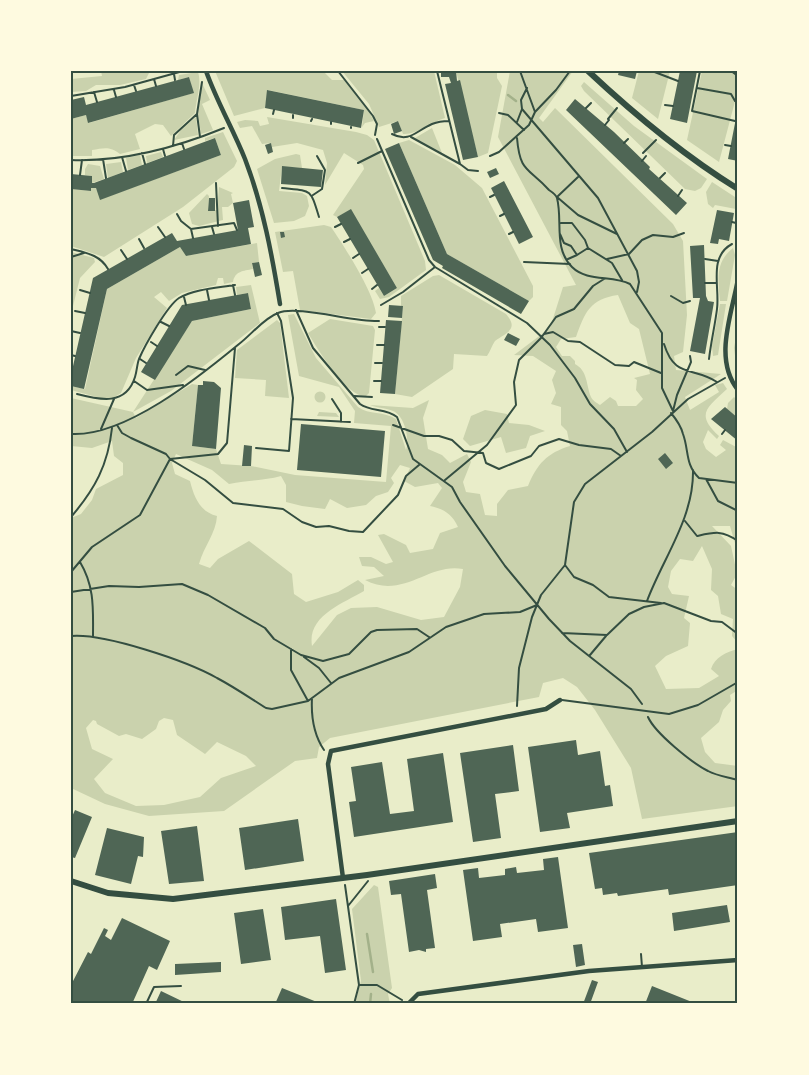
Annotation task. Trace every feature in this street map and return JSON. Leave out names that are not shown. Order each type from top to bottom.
[{"type":"main road","points":[[588,71],[656,132],[690,158],[738,189]]},
{"type":"main road","points":[[71,880],[108,893],[173,899],[343,878],[738,821]]},
{"type":"street","points":[[206,71],[247,165],[261,208],[280,304]]},
{"type":"street","points":[[738,279],[725,353],[729,375],[738,390]]},
{"type":"street","points":[[343,878],[328,764],[332,751],[546,709],[560,700]]},
{"type":"street","points":[[408,1004],[418,994],[590,971],[738,960]]},
{"type":"lane","points":[[560,700],[669,714],[698,705],[738,682]]},
{"type":"lane","points":[[641,954],[642,967]]},
{"type":"lane","points":[[146,1004],[154,987],[181,986]]},
{"type":"path","points":[[71,96],[134,85],[183,71]]},
{"type":"path","points":[[338,71],[374,116],[376,135]]},
{"type":"path","points":[[438,71],[460,164]]},
{"type":"path","points":[[520,71],[536,112]]},
{"type":"path","points":[[490,156],[517,138],[570,71]]},
{"type":"path","points":[[652,71],[678,81]]},
{"type":"path","points":[[700,71],[692,111],[735,121]]},
{"type":"path","points":[[731,71],[738,76]]},
{"type":"path","points":[[174,74],[176,80]]},
{"type":"path","points":[[154,79],[156,86]]},
{"type":"path","points":[[202,82],[196,114],[203,142]]},
{"type":"path","points":[[134,85],[136,91]]},
{"type":"path","points":[[517,122],[522,109],[521,100],[527,88]]},
{"type":"path","points":[[696,88],[731,94],[735,101]]},
{"type":"path","points":[[114,89],[116,97]]},
{"type":"path","points":[[94,92],[97,102]]},
{"type":"path","points":[[442,94],[447,92]]},
{"type":"path","points":[[586,108],[591,103]]},
{"type":"path","points":[[665,105],[672,106]]},
{"type":"path","points":[[605,125],[617,108]]},
{"type":"path","points":[[522,109],[598,198],[637,271],[639,282],[637,292]]},
{"type":"path","points":[[273,114],[274,110]]},
{"type":"path","points":[[447,113],[452,112]]},
{"type":"path","points":[[499,113],[508,115],[524,130]]},
{"type":"path","points":[[173,146],[172,140],[174,135],[196,114]]},
{"type":"path","points":[[392,134],[401,139],[411,137],[430,124],[449,121]]},
{"type":"path","points":[[71,160],[122,157],[163,149],[231,126]]},
{"type":"path","points":[[452,134],[456,133]]},
{"type":"path","points":[[411,137],[468,170],[478,171]]},
{"type":"path","points":[[517,138],[518,151],[523,167],[578,216],[617,234]]},
{"type":"path","points":[[377,139],[426,253],[435,268],[450,274],[480,295],[527,323],[541,336],[575,378],[590,404],[614,429],[627,452]]},
{"type":"path","points":[[624,143],[628,140]]},
{"type":"path","points":[[643,153],[656,140]]},
{"type":"path","points":[[182,143],[184,150]]},
{"type":"path","points":[[725,145],[731,146]]},
{"type":"path","points":[[163,149],[165,156]]},
{"type":"path","points":[[358,163],[382,151]]},
{"type":"path","points":[[142,153],[145,164]]},
{"type":"path","points":[[457,154],[461,153]]},
{"type":"path","points":[[312,195],[322,189],[325,170],[317,156]]},
{"type":"path","points":[[384,158],[388,156]]},
{"type":"path","points":[[642,161],[646,156]]},
{"type":"path","points":[[122,157],[126,171]]},
{"type":"path","points":[[103,159],[106,178]]},
{"type":"path","points":[[80,175],[82,160]]},
{"type":"path","points":[[660,178],[664,174]]},
{"type":"path","points":[[392,176],[396,175]]},
{"type":"path","points":[[557,197],[578,176]]},
{"type":"path","points":[[216,183],[218,226]]},
{"type":"path","points":[[290,189],[291,184]]},
{"type":"path","points":[[311,186],[310,192],[319,217]]},
{"type":"path","points":[[282,188],[310,192]]},
{"type":"path","points":[[678,196],[682,190]]},
{"type":"path","points":[[490,197],[494,195]]},
{"type":"path","points":[[557,197],[561,223],[560,245],[570,264],[584,274],[630,284],[637,292],[647,312],[660,328],[671,361],[687,370],[717,382]]},
{"type":"path","points":[[409,215],[413,213]]},
{"type":"path","points":[[177,214],[181,221],[191,229],[193,238]]},
{"type":"path","points":[[500,216],[504,214]]},
{"type":"path","points":[[732,222],[736,223]]},
{"type":"path","points":[[191,229],[234,223],[237,230]]},
{"type":"path","points":[[561,223],[572,223],[585,240],[588,248],[607,258],[623,281]]},
{"type":"path","points":[[335,227],[341,224]]},
{"type":"path","points":[[158,227],[165,237]]},
{"type":"path","points":[[212,227],[214,234]]},
{"type":"path","points":[[509,234],[513,232]]},
{"type":"path","points":[[607,258],[629,254],[642,240],[653,235],[673,237],[684,233]]},
{"type":"path","points":[[560,234],[564,243],[571,246],[577,255]]},
{"type":"path","points":[[139,239],[144,248]]},
{"type":"path","points":[[344,242],[350,239]]},
{"type":"path","points":[[709,359],[718,302],[716,282],[718,261],[720,255],[732,244]]},
{"type":"path","points":[[568,259],[588,248]]},
{"type":"path","points":[[71,249],[96,256],[103,261],[108,269]]},
{"type":"path","points":[[121,250],[127,259]]},
{"type":"path","points":[[71,257],[84,253]]},
{"type":"path","points":[[353,258],[359,254]]},
{"type":"path","points":[[705,259],[718,261]]},
{"type":"path","points":[[524,262],[570,264]]},
{"type":"path","points":[[380,305],[403,292],[435,268]]},
{"type":"path","points":[[362,273],[368,269]]},
{"type":"path","points":[[444,480],[487,445],[516,405],[514,382],[519,360],[556,317],[574,308],[593,286],[604,279]]},
{"type":"path","points":[[706,283],[716,282]]},
{"type":"path","points":[[77,394],[103,400],[114,399],[122,395],[134,381],[139,358],[178,299],[207,290],[234,285],[235,295]]},
{"type":"path","points":[[372,289],[377,285]]},
{"type":"path","points":[[80,290],[90,293]]},
{"type":"path","points":[[207,290],[209,300]]},
{"type":"path","points":[[480,295],[483,292]]},
{"type":"path","points":[[184,296],[186,305]]},
{"type":"path","points":[[671,296],[683,303],[690,301]]},
{"type":"path","points":[[496,305],[498,301]]},
{"type":"path","points":[[718,302],[723,302]]},
{"type":"path","points":[[296,310],[313,348],[352,395],[367,409],[392,413],[397,416],[413,459],[452,487],[460,502],[505,566],[562,634],[590,655],[634,693],[651,724],[700,766],[708,771],[738,779]]},
{"type":"path","points":[[71,434],[112,427],[142,412],[186,385],[277,313],[296,310],[364,321],[379,321]]},
{"type":"path","points":[[512,314],[514,310]]},
{"type":"path","points":[[75,311],[85,313]]},
{"type":"path","points":[[256,448],[289,451],[293,398],[281,321],[277,313]]},
{"type":"path","points":[[711,319],[715,320]]},
{"type":"path","points":[[161,322],[169,326]]},
{"type":"path","points":[[379,326],[385,327]]},
{"type":"path","points":[[71,331],[80,333]]},
{"type":"path","points":[[541,336],[553,332],[568,341],[580,342],[615,365],[629,366],[634,362],[661,373]]},
{"type":"path","points":[[150,341],[157,346]]},
{"type":"path","points":[[663,341],[661,373],[665,396],[684,435],[688,463],[699,478],[738,483]]},
{"type":"path","points":[[377,344],[384,345]]},
{"type":"path","points":[[706,344],[711,344]]},
{"type":"path","points":[[170,459],[218,454],[227,443],[235,347]]},
{"type":"path","points":[[71,355],[76,356]]},
{"type":"path","points":[[672,412],[676,395],[691,362],[690,356]]},
{"type":"path","points":[[139,358],[146,363]]},
{"type":"path","points":[[376,363],[382,363]]},
{"type":"path","points":[[176,375],[188,366],[205,370]]},
{"type":"path","points":[[517,706],[519,668],[532,617],[541,595],[565,565],[574,502],[585,484],[627,452],[672,412],[724,378]]},
{"type":"path","points":[[134,381],[147,390],[186,385]]},
{"type":"path","points":[[374,381],[381,381]]},
{"type":"path","points":[[352,395],[362,398],[372,397]]},
{"type":"path","points":[[100,430],[114,399]]},
{"type":"path","points":[[332,399],[341,413],[341,422]]},
{"type":"path","points":[[291,419],[350,422]]},
{"type":"path","points":[[117,425],[122,433],[166,454],[170,459],[205,480],[233,503],[284,509],[302,522],[316,527],[329,526],[363,532],[398,495],[406,476],[420,464]]},
{"type":"path","points":[[393,425],[424,436],[439,436],[452,440],[464,451],[483,453],[486,463],[499,469],[531,456],[539,446],[559,439],[579,445],[611,449],[621,456]]},
{"type":"path","points":[[71,517],[88,496],[102,469],[109,453],[112,427]]},
{"type":"path","points":[[722,434],[725,430]]},
{"type":"path","points":[[71,572],[92,548],[140,515],[170,459]]},
{"type":"path","points":[[646,601],[662,564],[685,521],[693,484],[693,470]]},
{"type":"path","points":[[706,479],[718,501],[738,511]]},
{"type":"path","points":[[685,521],[697,536],[714,532],[728,533],[738,541]]},
{"type":"path","points":[[80,562],[91,590],[94,609],[92,637]]},
{"type":"path","points":[[565,565],[574,577],[593,585],[609,597],[664,604],[711,621],[722,622],[738,634]]},
{"type":"path","points":[[71,592],[109,586],[138,587],[182,584],[208,595],[257,623],[274,639],[319,668],[330,683]]},
{"type":"path","points":[[590,655],[606,635],[628,614],[644,607],[664,604]]},
{"type":"path","points":[[71,636],[110,639],[138,648],[217,678],[266,708],[288,707],[308,701],[330,683],[409,652],[446,627],[484,614],[520,612],[537,605]]},
{"type":"path","points":[[301,655],[323,661],[349,654],[371,632],[377,630],[417,629],[429,637]]},
{"type":"path","points":[[562,634],[606,635]]},
{"type":"path","points":[[291,649],[291,670],[308,701]]},
{"type":"path","points":[[312,698],[314,724],[318,740],[324,750]]},
{"type":"path","points":[[348,906],[368,883]]},
{"type":"path","points":[[345,886],[359,985],[354,1004]]},
{"type":"path","points":[[359,985],[377,985],[408,1004]]},
{"type":"green space","points":[[101,71],[150,71],[146,79],[120,85],[96,85],[86,91],[71,92],[71,79],[102,76]]},
{"type":"green space","points":[[215,71],[323,71],[332,80],[344,80],[368,109],[374,121],[365,123],[362,127],[364,110],[268,90],[265,108],[234,116]]},
{"type":"green space","points":[[342,71],[434,71],[445,118],[408,134],[403,134],[398,121],[379,127],[369,104]]},
{"type":"green space","points":[[456,71],[497,71],[497,78],[502,86],[488,153],[478,157]]},
{"type":"green space","points":[[510,71],[573,71],[539,118],[543,122],[555,108],[673,224],[683,241],[687,315],[683,352],[674,356],[676,370],[721,374],[685,397],[690,410],[719,392],[715,385],[723,383],[727,389],[706,411],[707,422],[719,436],[717,439],[708,430],[703,442],[706,449],[716,457],[726,450],[720,445],[723,440],[738,448],[738,544],[735,543],[730,526],[712,526],[731,546],[737,574],[731,585],[738,590],[738,643],[732,636],[733,619],[721,614],[718,596],[711,590],[712,569],[702,546],[693,561],[680,559],[671,571],[668,587],[672,594],[689,596],[684,618],[690,623],[688,646],[666,656],[655,666],[666,689],[699,688],[719,676],[711,669],[718,658],[725,653],[738,649],[738,690],[730,695],[731,701],[723,710],[719,722],[701,738],[705,752],[715,763],[738,766],[738,806],[642,819],[631,768],[595,710],[577,687],[563,678],[543,683],[539,697],[330,738],[319,747],[317,758],[295,761],[224,811],[149,816],[105,804],[71,788],[71,518],[81,514],[92,500],[96,489],[123,475],[123,463],[114,456],[112,441],[92,448],[71,446],[71,398],[133,412],[136,418],[192,384],[198,385],[192,446],[216,449],[221,464],[251,466],[295,475],[386,482],[391,426],[354,423],[355,411],[339,387],[299,376],[288,315],[294,314],[316,358],[358,407],[396,419],[406,450],[407,435],[401,418],[393,411],[370,405],[413,408],[429,400],[423,418],[428,449],[442,455],[450,463],[467,454],[471,462],[463,482],[466,492],[480,494],[485,515],[497,516],[497,504],[508,490],[528,486],[535,471],[544,460],[555,452],[570,446],[567,431],[561,425],[561,407],[551,404],[556,393],[552,380],[556,371],[533,356],[514,355],[550,328],[563,287],[576,285],[498,137]],"holes":[[[618,295],[630,323],[639,329],[650,374],[634,378],[637,380],[636,390],[643,399],[636,406],[618,406],[616,401],[610,397],[600,405],[592,399],[582,370],[570,356],[562,356],[556,347],[561,339],[576,337],[582,320],[595,303]],[[176,454],[212,470],[229,484],[281,476],[286,485],[286,502],[325,509],[330,499],[347,508],[366,505],[376,496],[388,492],[394,483],[391,478],[400,465],[410,468],[404,481],[415,487],[438,483],[442,488],[430,506],[447,513],[458,527],[440,533],[433,549],[410,553],[406,545],[384,534],[378,535],[393,562],[386,564],[371,557],[359,557],[362,566],[374,567],[384,576],[365,580],[379,585],[392,586],[451,568],[463,569],[460,587],[444,617],[421,620],[377,607],[351,608],[337,615],[312,646],[312,636],[320,619],[337,606],[364,591],[364,585],[358,580],[338,592],[306,602],[294,594],[292,574],[249,541],[218,559],[210,568],[199,564],[217,516],[202,507],[196,498],[190,481],[175,474],[172,463]],[[164,718],[173,720],[177,735],[205,754],[217,742],[246,756],[256,766],[221,778],[200,797],[164,805],[136,806],[105,793],[94,779],[113,759],[92,749],[86,728],[93,720],[119,736],[126,734],[142,739],[156,729],[159,721]]]},
{"type":"green space","points":[[639,71],[670,71],[658,119],[632,98]]},
{"type":"green space","points":[[702,71],[738,71],[738,90],[719,162],[687,140]]},
{"type":"green space","points":[[198,72],[199,87],[195,113],[171,136],[163,125],[155,124],[135,134],[140,149],[120,154],[103,148],[92,150],[92,156],[71,156],[71,119],[86,115],[89,123],[193,93],[189,77],[178,80],[179,75]]},
{"type":"green space","points":[[584,82],[634,126],[707,179],[701,188],[695,191],[685,189],[584,91],[581,86]]},
{"type":"green space","points":[[202,83],[210,100],[202,104],[213,130],[201,134],[198,114]]},
{"type":"green space","points":[[196,117],[198,135],[174,140],[181,130]]},
{"type":"green space","points":[[267,117],[356,132],[367,135],[374,140],[425,261],[426,270],[389,297],[380,299],[375,291],[379,288],[384,296],[397,288],[351,210],[337,217],[333,215],[364,169],[363,165],[344,153],[325,185],[327,163],[323,150],[297,143],[272,147],[271,143],[262,144],[252,126],[240,128],[237,122],[245,120],[258,121],[260,126],[269,124]]},
{"type":"green space","points":[[432,128],[442,153],[415,138]]},
{"type":"green space","points":[[223,132],[237,161],[234,167],[183,207],[104,257],[71,246],[71,189],[91,191],[91,188],[96,188],[101,199],[221,155],[215,138],[205,141],[205,138]]},
{"type":"green space","points":[[409,140],[455,165],[482,188],[533,286],[533,297],[529,301],[447,254],[399,143]]},
{"type":"green space","points":[[161,152],[163,157],[147,163],[146,156]]},
{"type":"green space","points":[[296,154],[300,155],[302,168],[282,167],[279,191],[302,193],[307,196],[309,206],[305,216],[294,221],[274,223],[257,169],[275,159]]},
{"type":"green space","points":[[140,155],[142,165],[128,170],[126,158]]},
{"type":"green space","points":[[121,162],[123,172],[108,178],[106,164]]},
{"type":"green space","points":[[88,164],[100,166],[104,179],[92,183],[92,176],[85,175],[85,169]]},
{"type":"green space","points":[[712,182],[735,197],[736,209],[715,205],[713,208],[708,204],[706,192]]},
{"type":"green space","points":[[219,187],[233,193],[231,194],[233,203],[228,207],[222,207],[223,220],[199,226],[192,224],[189,213],[207,194],[209,196],[208,210],[217,210]]},
{"type":"green space","points":[[324,225],[331,227],[370,293],[376,313],[371,319],[300,310],[293,271],[283,272],[275,232]]},
{"type":"green space","points":[[257,243],[259,262],[252,263],[253,269],[238,274],[233,282],[224,284],[223,278],[218,278],[216,285],[182,293],[169,301],[161,292],[154,297],[167,308],[136,358],[121,393],[113,398],[104,399],[71,390],[71,386],[85,389],[107,289],[180,247],[186,256]]},
{"type":"green space","points":[[733,248],[735,255],[727,301],[720,301],[718,279],[720,265],[727,253]]},
{"type":"green space","points":[[71,252],[94,258],[95,262],[80,278],[71,314]]},
{"type":"green space","points":[[439,275],[506,314],[512,324],[510,331],[495,341],[487,356],[454,354],[453,369],[412,397],[395,394],[403,306],[401,306],[401,296],[433,276]]},
{"type":"green space","points":[[251,285],[260,323],[171,391],[133,412],[192,321],[251,309],[248,293],[237,295],[236,287]]},
{"type":"green space","points":[[720,304],[726,304],[718,355],[713,356],[712,346]]},
{"type":"green space","points":[[330,319],[373,326],[375,330],[369,393],[365,397],[357,394],[341,380],[325,360],[308,333]]},
{"type":"green space","points":[[277,320],[280,323],[289,398],[265,396],[266,380],[235,378],[237,350]]},
{"type":"green space","points":[[738,326],[738,378],[734,348]]},
{"type":"green space","points":[[320,391],[326,397],[320,403],[314,397]]},
{"type":"green space","points":[[734,397],[738,401],[738,418],[727,409],[728,403]]},
{"type":"green space","points":[[485,410],[507,414],[509,423],[529,425],[545,431],[530,436],[526,448],[506,453],[501,437],[470,446],[463,439],[471,416]]},
{"type":"green space","points":[[319,412],[336,413],[339,417],[317,416]]},
{"type":"green space","points":[[374,885],[378,887],[392,988],[388,994],[390,1004],[355,1004],[361,981],[352,909]]},
{"type":"building","points":[[441,71],[456,71],[457,81],[460,80],[478,157],[463,160],[445,84],[451,83],[449,77],[441,77]]},
{"type":"building","points":[[619,71],[637,71],[635,79],[618,75]]},
{"type":"building","points":[[680,71],[697,71],[687,123],[670,119]]},
{"type":"building","points":[[189,77],[194,93],[88,123],[86,115],[71,119],[71,100],[84,97],[86,105]]},
{"type":"building","points":[[267,90],[364,110],[361,128],[265,108]]},
{"type":"building","points":[[575,99],[614,132],[650,167],[649,169],[687,203],[676,215],[566,110]]},
{"type":"building","points":[[738,113],[738,161],[728,159]]},
{"type":"building","points":[[398,121],[402,131],[394,134],[391,124]]},
{"type":"building","points":[[215,138],[221,155],[100,200],[96,188],[91,188],[91,191],[71,189],[71,174],[92,176],[92,183],[94,183]]},
{"type":"building","points":[[271,143],[273,152],[268,154],[265,145]]},
{"type":"building","points":[[399,143],[447,254],[529,301],[521,314],[442,268],[443,266],[433,260],[385,149]]},
{"type":"building","points":[[282,166],[323,170],[321,187],[281,184]]},
{"type":"building","points":[[496,168],[499,174],[490,178],[487,172]]},
{"type":"building","points":[[504,181],[533,237],[519,244],[491,188]]},
{"type":"building","points":[[209,198],[215,198],[215,211],[208,211]]},
{"type":"building","points":[[249,200],[254,227],[248,228],[251,244],[186,256],[180,247],[107,289],[84,389],[71,386],[71,375],[93,278],[172,233],[177,241],[238,230],[233,203]]},
{"type":"building","points":[[351,209],[397,288],[384,296],[337,217]]},
{"type":"building","points":[[717,210],[734,213],[729,241],[719,239],[718,244],[710,243]]},
{"type":"building","points":[[280,232],[284,232],[285,237],[281,238]]},
{"type":"building","points":[[704,245],[706,296],[708,301],[714,302],[705,354],[690,351],[700,298],[693,298],[690,246]]},
{"type":"building","points":[[259,262],[262,275],[255,277],[252,263]]},
{"type":"building","points":[[248,293],[251,309],[192,321],[155,380],[141,372],[182,305]]},
{"type":"building","points":[[389,305],[403,306],[402,318],[388,317]]},
{"type":"building","points":[[386,320],[402,321],[395,394],[380,393]]},
{"type":"building","points":[[508,333],[520,339],[516,346],[504,340]]},
{"type":"building","points":[[203,381],[214,382],[221,388],[216,449],[192,446],[198,385],[203,385]]},
{"type":"building","points":[[725,407],[738,418],[738,441],[711,419]]},
{"type":"building","points":[[301,424],[385,431],[381,477],[297,470]]},
{"type":"building","points":[[244,445],[252,446],[251,466],[242,466]]},
{"type":"building","points":[[665,453],[673,463],[666,469],[658,459]]},
{"type":"building","points":[[576,740],[578,755],[600,751],[605,786],[610,785],[613,806],[567,813],[570,828],[540,832],[528,747]]},
{"type":"building","points":[[513,745],[519,791],[495,794],[501,838],[473,842],[460,753]]},
{"type":"building","points":[[443,753],[453,822],[354,837],[349,802],[356,801],[351,767],[382,762],[390,814],[414,811],[407,759]]},
{"type":"building","points":[[75,810],[92,817],[75,858],[71,857],[71,819]]},
{"type":"building","points":[[298,819],[304,861],[245,870],[239,828]]},
{"type":"building","points":[[197,826],[204,881],[169,884],[161,831]]},
{"type":"building","points":[[107,828],[144,837],[143,857],[138,856],[131,884],[95,875]]},
{"type":"building","points":[[738,832],[738,885],[669,895],[668,889],[618,896],[617,893],[603,895],[602,888],[595,889],[589,853]]},
{"type":"building","points":[[558,857],[568,928],[538,932],[536,919],[500,924],[502,937],[473,941],[463,870],[478,868],[479,878],[505,875],[505,869],[516,867],[517,873],[544,870],[543,859]]},
{"type":"building","points":[[435,874],[437,888],[427,890],[435,948],[426,949],[426,952],[419,950],[409,952],[401,894],[391,895],[389,881]]},
{"type":"building","points":[[336,899],[346,970],[325,973],[320,936],[285,940],[281,907]]},
{"type":"building","points":[[727,905],[730,922],[674,931],[672,913]]},
{"type":"building","points":[[263,909],[271,960],[241,964],[234,913]]},
{"type":"building","points":[[122,918],[170,941],[157,970],[149,966],[132,1004],[71,1004],[71,985],[88,952],[91,954],[104,928],[108,930],[105,936],[111,940]]},
{"type":"building","points":[[582,944],[585,965],[576,967],[573,945]]},
{"type":"building","points":[[221,962],[221,972],[175,975],[175,964]]},
{"type":"building","points":[[592,980],[598,982],[590,1004],[583,1004]]},
{"type":"building","points":[[652,986],[697,1004],[645,1004]]},
{"type":"building","points":[[282,988],[322,1004],[275,1004]]},
{"type":"building","points":[[161,991],[188,1004],[155,1004]]},
{"type":"waterway","points":[[508,95],[516,101]]},
{"type":"waterway","points":[[367,934],[373,972]]},
{"type":"waterway","points":[[370,1004],[371,994]]}]
